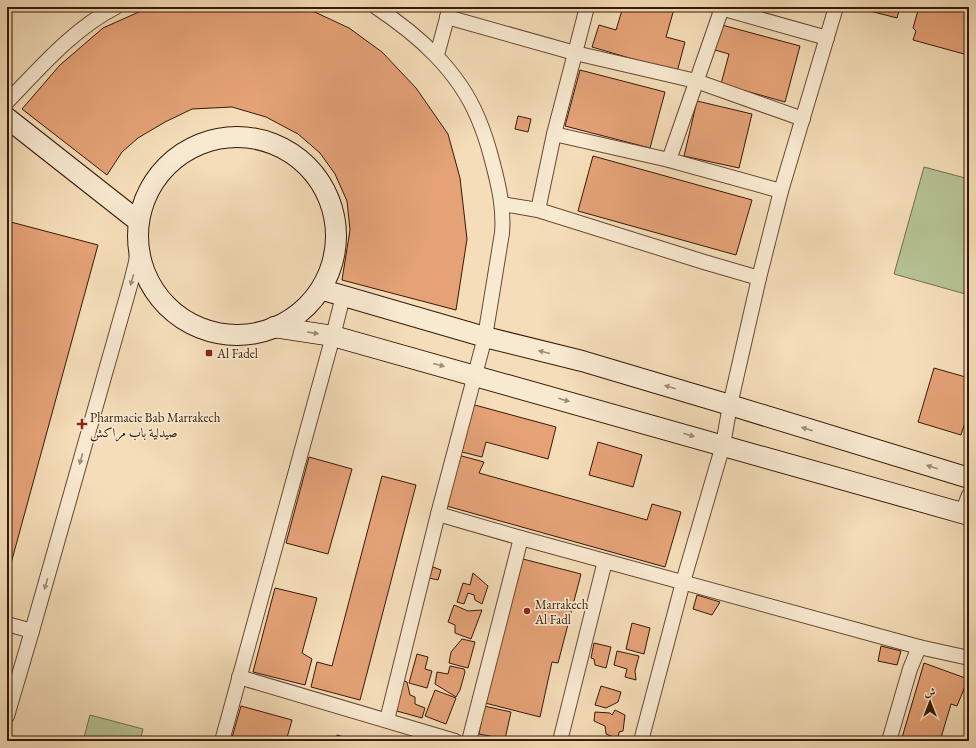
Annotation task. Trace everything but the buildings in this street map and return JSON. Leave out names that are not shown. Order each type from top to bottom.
[{"type":"street","points":[[7,102],[56,52],[74,36],[94,20],[116,7]]},
{"type":"street","points":[[376,7],[401,23],[437,55],[458,82],[478,117],[491,158],[502,204],[502,233],[485,337],[438,514],[387,720]]},
{"type":"street","points":[[538,210],[554,134],[587,7]]},
{"type":"street","points":[[642,741],[683,582],[723,445],[730,405],[759,278],[781,191],[836,7]]},
{"type":"street","points":[[669,160],[696,82],[719,8],[827,38]]},
{"type":"street","points":[[437,55],[448,12],[575,53],[696,82],[803,119]]},
{"type":"street","points":[[7,118],[138,220]]},
{"type":"street","points":[[554,134],[669,160],[781,191]]},
{"type":"street","points":[[236,136],[258,138],[279,146],[298,157],[313,173],[325,191],[332,212],[335,234],[330,276],[323,290],[311,304],[295,316],[274,326],[249,334],[220,336],[194,329],[177,318],[162,300],[148,279],[139,252],[138,220],[147,190],[159,172],[175,157],[194,145],[214,138],[236,136]]},
{"type":"street","points":[[502,204],[538,210],[759,278]]},
{"type":"street","points":[[7,716],[129,289],[136,262],[138,242]]},
{"type":"street","points":[[323,290],[485,337],[582,361],[969,478]]},
{"type":"street","points":[[222,741],[343,296]]},
{"type":"street","points":[[274,326],[333,336],[474,374],[723,445],[967,508]]},
{"type":"street","points":[[438,514],[919,647],[969,658]]},
{"type":"street","points":[[469,741],[521,538]]},
{"type":"street","points":[[560,741],[605,561]]},
{"type":"street","points":[[7,624],[32,631]]},
{"type":"street","points":[[889,741],[910,669],[919,647]]},
{"type":"street","points":[[240,677],[455,741]]},
{"type":"green space","points":[[924,167],[969,179],[969,295],[894,274]]},
{"type":"green space","points":[[90,715],[143,729],[140,741],[83,741]]},
{"type":"place","name":"Al Fadel","points":[[209,353]]},
{"type":"place","name":"Pharmacie Bab Marrakech صيدلية باب مراكش","points":[[82,424]]},
{"type":"place","name":"Marrakech Al Fadl","points":[[527,611]]}]
